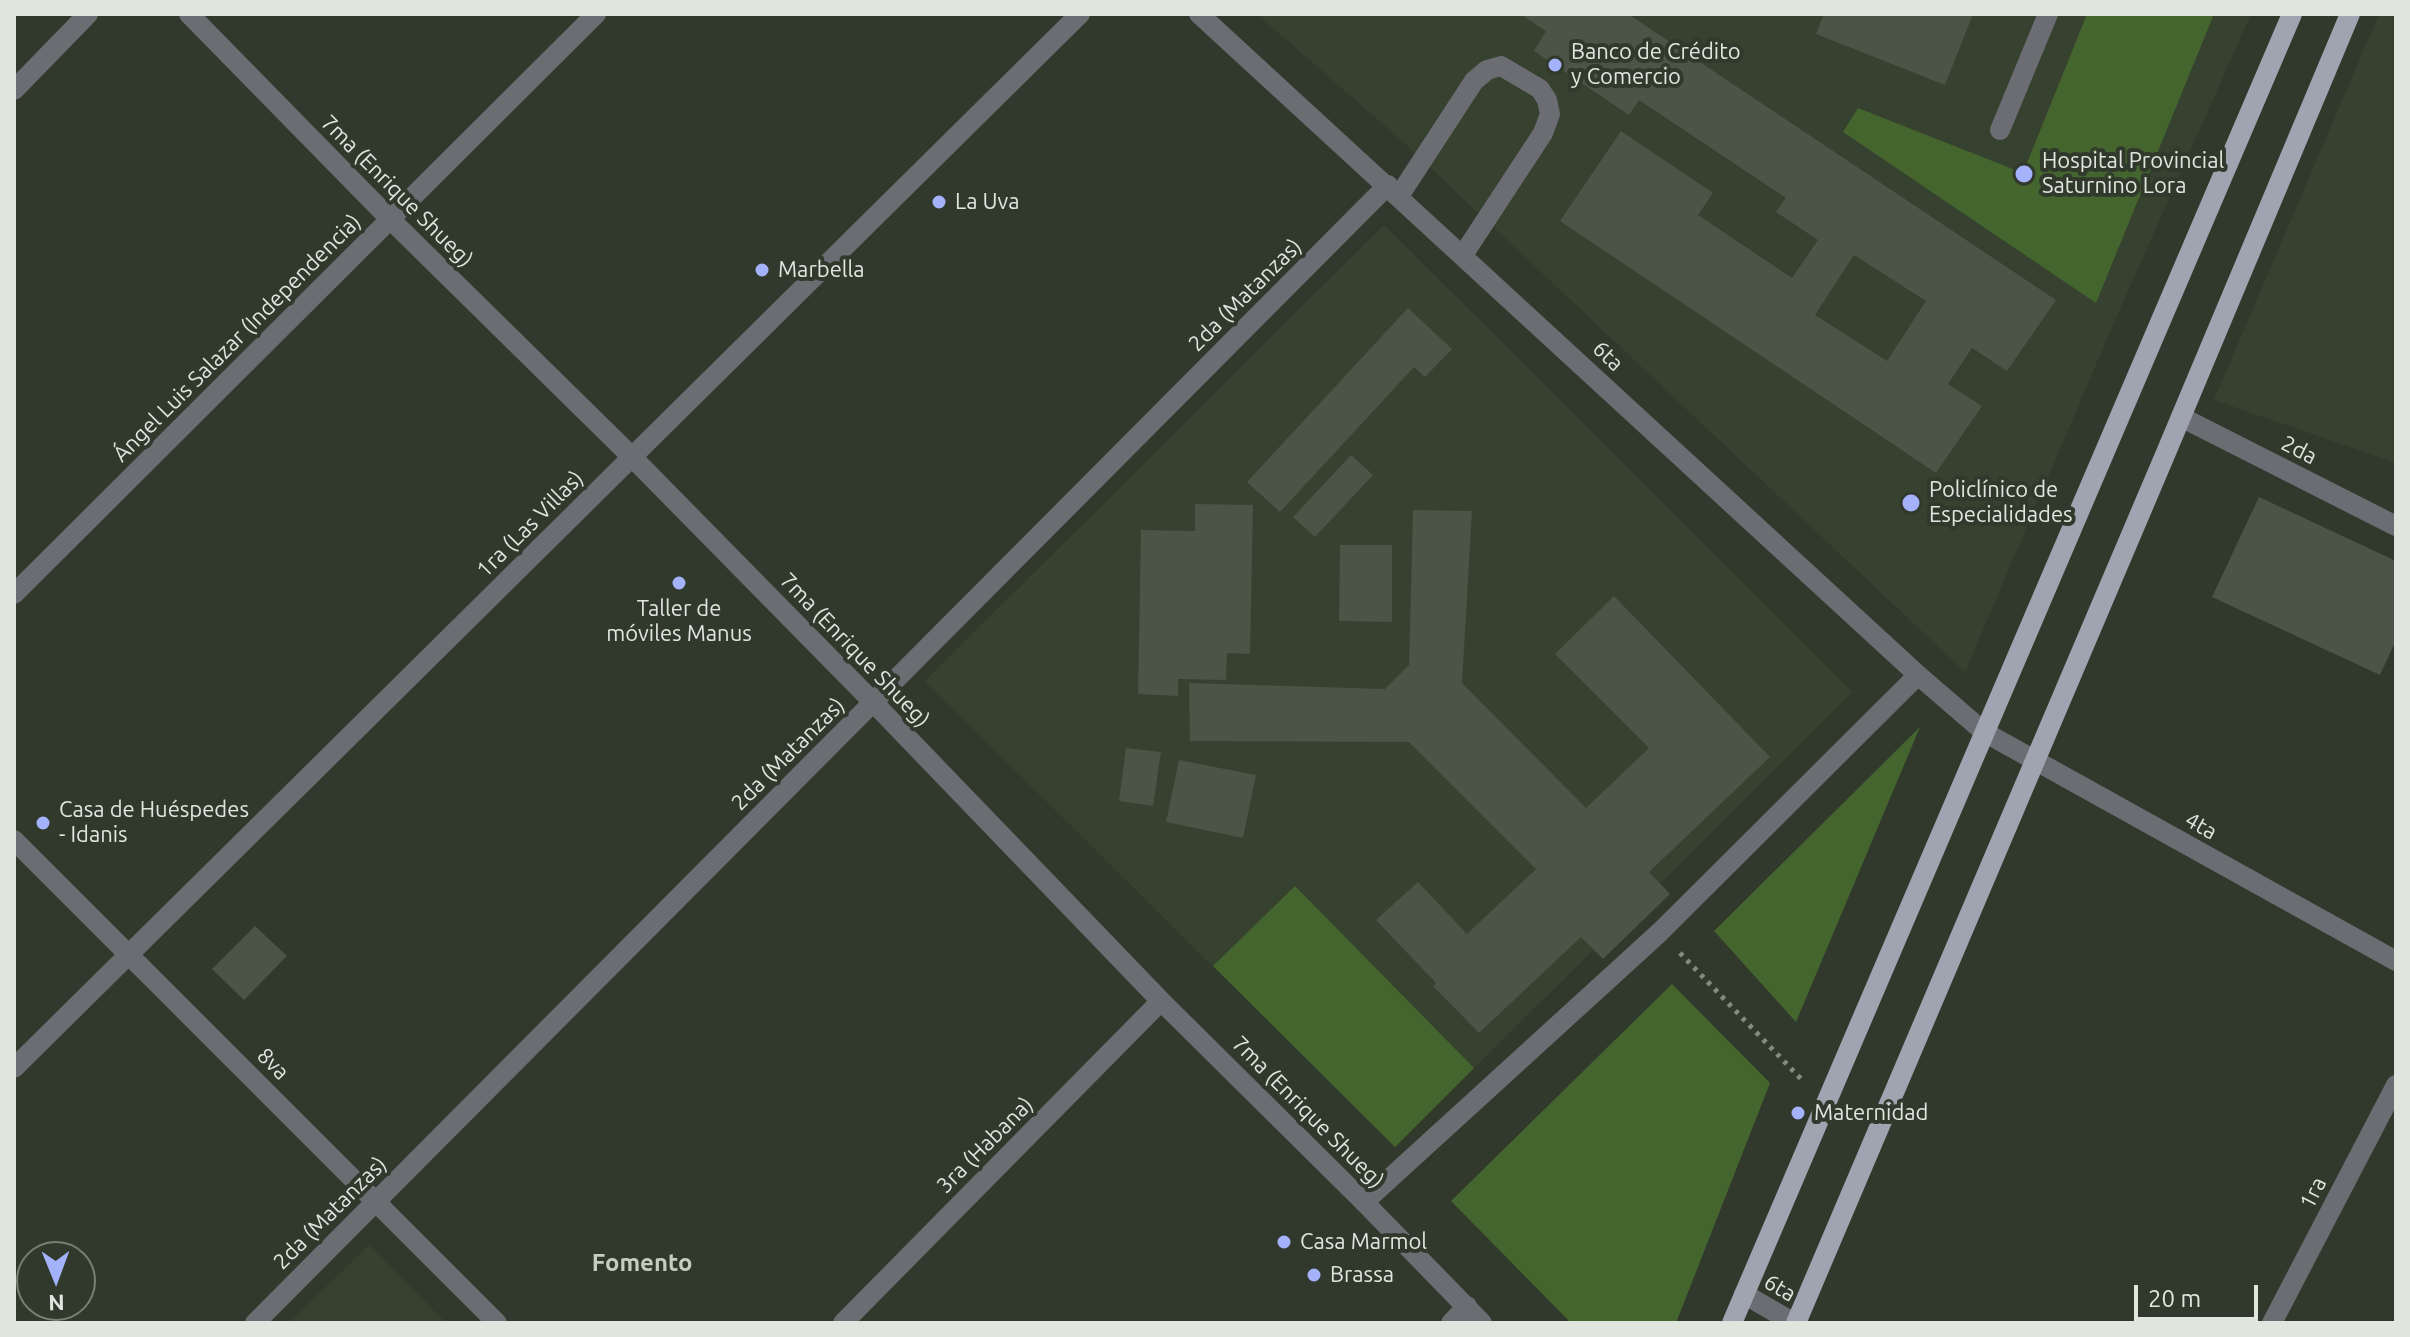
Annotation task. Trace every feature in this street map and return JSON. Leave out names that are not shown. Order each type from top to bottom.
[{"type":"main road","points":[[1732,1323],[2292,14]]},
{"type":"main road","points":[[1795,1323],[2350,14]]},
{"type":"street","points":[[14,90],[88,14]]},
{"type":"street","name":"7ma (Enrique Shueg)","points":[[189,14],[390,219],[632,457],[1161,1001],[1482,1323]]},
{"type":"street","name":"Ángel Luis Salazar (Independencia)","points":[[14,594],[596,14]]},
{"type":"street","name":"1ra (Las Villas)","points":[[14,1068],[1080,14]]},
{"type":"street","name":"6ta","points":[[1199,14],[1918,675],[1984,732]]},
{"type":"street","points":[[2000,130],[2048,14]]},
{"type":"street","name":"2da (Matanzas)","points":[[255,1323],[873,702],[1393,191],[1474,81],[1487,70],[1501,66],[1540,89],[1547,100],[1550,114],[1543,133],[1463,255]]},
{"type":"street","name":"2da","points":[[2181,417],[2396,526]]},
{"type":"street","points":[[1364,1202],[1660,932],[1918,675]]},
{"type":"street","name":"4ta","points":[[1984,732],[2396,961]]},
{"type":"street","name":"8va","points":[[14,840],[497,1323]]},
{"type":"street","name":"3ra (Habana)","points":[[843,1323],[1161,1001]]},
{"type":"street","name":"1ra","points":[[2272,1323],[2396,1085]]},
{"type":"street","name":"6ta","points":[[1744,1294],[1795,1323]]},
{"type":"street","points":[[1451,1323],[1467,1306]]},
{"type":"path","points":[[1660,932],[1824,1103]]},
{"type":"shaded area","name":"Policlínico de Especialidades","points":[[1257,14],[2251,14],[2109,334],[1965,672],[1401,140]]},
{"type":"shaded area","points":[[2379,14],[2396,14],[2396,463],[2214,400]]},
{"type":"shaded area","points":[[1384,225],[1853,692],[1395,1147],[925,681]]},
{"type":"shaded area","points":[[369,1245],[446,1323],[289,1323]]},
{"type":"green space","points":[[2087,14],[2214,14],[2096,303],[1843,132],[1858,108],[2023,173]]},
{"type":"green space","points":[[1920,727],[1796,1022],[1714,931]]},
{"type":"green space","points":[[1295,886],[1474,1068],[1395,1147],[1213,966]]},
{"type":"green space","points":[[1672,984],[1770,1083],[1676,1323],[1571,1323],[1451,1201]]},
{"type":"building","points":[[1520,14],[1628,14],[2056,300],[2007,371],[1972,348],[1948,384],[1982,406],[1936,473],[1560,221],[1621,131],[1713,193],[1698,215],[1792,278],[1818,240],[1776,212],[1786,198],[1639,100],[1629,115],[1534,51],[1546,31]],"holes":[[[1854,255],[1926,301],[1887,361],[1815,315]]]},
{"type":"building","points":[[1824,14],[1973,14],[1945,85],[1816,34]]},
{"type":"building","points":[[1408,308],[1452,349],[1425,377],[1414,367],[1280,512],[1247,482]]},
{"type":"building","points":[[1351,455],[1373,475],[1315,537],[1293,517]]},
{"type":"building","points":[[2259,497],[2396,561],[2396,640],[2380,675],[2212,597]]},
{"type":"building","points":[[1195,504],[1253,505],[1250,654],[1227,653],[1226,680],[1178,679],[1178,696],[1138,694],[1141,530],[1195,531]]},
{"type":"building","points":[[1413,510],[1472,511],[1462,683],[1586,808],[1649,748],[1555,654],[1614,596],[1770,757],[1649,872],[1670,894],[1603,959],[1581,937],[1479,1033],[1376,920],[1418,882],[1467,934],[1536,869],[1409,742],[1190,741],[1189,683],[1385,689],[1409,665]]},
{"type":"building","points":[[1340,545],[1392,545],[1392,622],[1339,621]]},
{"type":"building","points":[[1126,748],[1161,752],[1153,806],[1119,801]]},
{"type":"building","points":[[1179,760],[1256,775],[1243,838],[1166,822]]},
{"type":"building","points":[[255,926],[287,956],[244,1000],[212,969]]},
{"type":"place","name":"Banco de Crédito y Comercio","points":[[1555,65]]},
{"type":"place","name":"Hospital Provincial Saturnino Lora","points":[[2024,174]]},
{"type":"place","name":"La Uva","points":[[939,202]]},
{"type":"place","name":"Marbella","points":[[762,270]]},
{"type":"place","name":"Policlínico de Especialidades","points":[[1911,503]]},
{"type":"place","name":"Taller de móviles Manus","points":[[679,583]]},
{"type":"place","name":"Casa de Huéspedes - Idanis","points":[[43,823]]},
{"type":"place","name":"Maternidad","points":[[1798,1113]]},
{"type":"place","name":"Casa Marmol","points":[[1284,1242]]},
{"type":"place","name":"Brassa","points":[[1314,1275]]},
{"type":"district","name":"Fomento","points":[[642,1263]]}]
